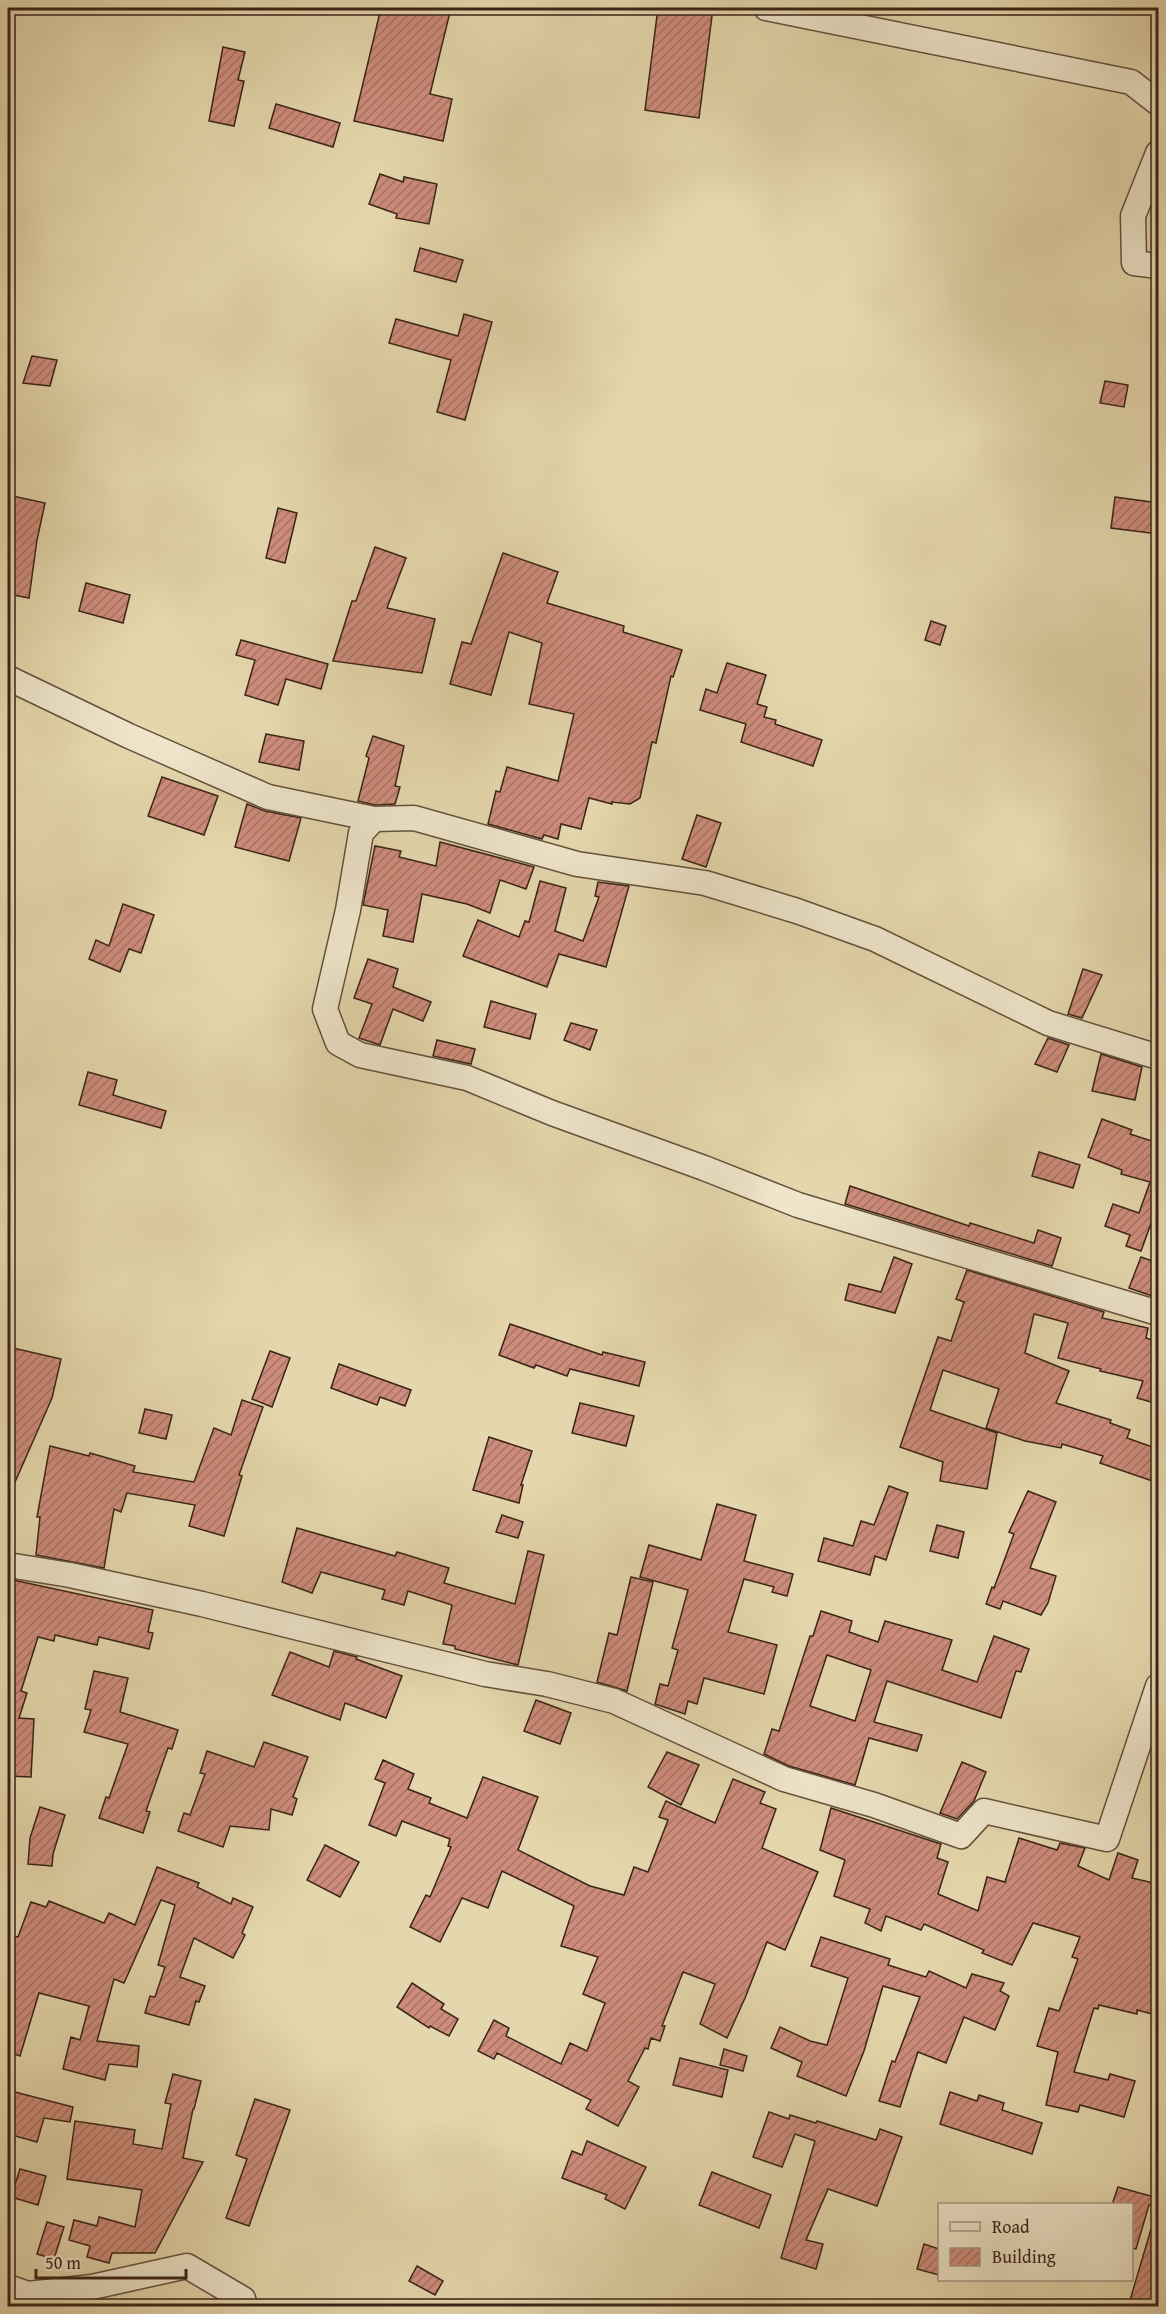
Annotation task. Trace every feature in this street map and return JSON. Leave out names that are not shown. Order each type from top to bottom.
[{"type":"street","points":[[766,8],[1131,82],[1158,103]]},
{"type":"street","points":[[1158,153],[1133,216],[1134,263],[1158,266]]},
{"type":"street","points":[[8,678],[129,736],[268,797],[374,819],[414,818],[578,864],[705,883],[797,911],[875,939],[1048,1023],[1158,1057]]},
{"type":"street","points":[[374,819],[361,833],[348,910],[325,1009],[338,1043],[360,1055],[467,1078],[552,1113],[798,1205],[1158,1313]]},
{"type":"street","points":[[8,1565],[70,1575],[202,1604],[485,1674],[547,1684],[614,1701],[784,1779],[874,1805],[961,1836],[984,1811],[1107,1839],[1158,1686]]},
{"type":"street","points":[[8,2287],[28,2294],[92,2287],[187,2266],[243,2299],[245,2307]]},
{"type":"building","points":[[381,8],[451,8],[430,94],[452,99],[443,141],[354,121]]},
{"type":"building","points":[[658,8],[713,8],[699,118],[645,110]]},
{"type":"building","points":[[223,47],[245,52],[238,80],[244,81],[234,126],[209,121]]},
{"type":"building","points":[[276,104],[340,123],[333,147],[269,128]]},
{"type":"building","points":[[380,174],[403,182],[404,177],[437,184],[429,224],[396,218],[397,214],[369,204]]},
{"type":"building","points":[[420,248],[463,260],[456,282],[414,271]]},
{"type":"building","points":[[464,314],[492,322],[465,420],[437,412],[451,360],[389,343],[396,319],[458,336]]},
{"type":"building","points":[[32,356],[57,360],[50,386],[23,383]]},
{"type":"building","points":[[1105,381],[1128,385],[1124,407],[1100,403]]},
{"type":"building","points":[[8,495],[45,503],[29,598],[8,594]]},
{"type":"building","points":[[1115,497],[1158,503],[1158,534],[1111,528]]},
{"type":"building","points":[[278,508],[297,513],[285,563],[266,558]]},
{"type":"building","points":[[375,547],[406,558],[387,608],[435,619],[422,673],[333,661],[352,601],[356,601]]},
{"type":"building","points":[[503,553],[558,572],[547,603],[624,626],[623,632],[682,650],[673,677],[671,676],[656,743],[652,742],[640,798],[630,804],[612,802],[612,804],[589,798],[581,829],[561,824],[558,839],[544,835],[542,839],[488,824],[496,791],[500,792],[507,767],[558,781],[574,714],[529,704],[542,643],[509,632],[491,695],[450,684],[462,642],[471,644]]},
{"type":"building","points":[[86,583],[130,595],[123,623],[79,611]]},
{"type":"building","points":[[931,621],[946,626],[940,645],[925,640]]},
{"type":"building","points":[[241,640],[328,664],[321,689],[286,679],[278,705],[245,695],[255,660],[236,655]]},
{"type":"building","points":[[727,663],[766,675],[757,704],[767,707],[764,717],[776,720],[775,724],[822,740],[813,766],[741,742],[746,724],[700,710],[706,689],[717,693]]},
{"type":"building","points":[[266,734],[304,741],[299,770],[259,762]]},
{"type":"building","points":[[373,736],[404,746],[395,786],[400,787],[395,804],[375,805],[358,801],[369,758],[366,756]]},
{"type":"building","points":[[162,777],[218,796],[204,835],[148,816]]},
{"type":"building","points":[[247,804],[265,811],[301,818],[289,861],[235,847]]},
{"type":"building","points":[[697,815],[721,823],[706,867],[682,859]]},
{"type":"building","points":[[440,842],[534,867],[526,889],[500,880],[490,913],[467,904],[422,894],[413,942],[383,936],[388,910],[363,905],[375,846],[401,851],[399,857],[436,866]]},
{"type":"building","points":[[540,881],[566,888],[555,931],[583,941],[599,897],[595,896],[598,882],[629,886],[606,967],[559,954],[547,987],[463,956],[478,920],[519,937],[525,921],[529,922]]},
{"type":"building","points":[[123,904],[154,915],[141,953],[129,949],[120,972],[89,959],[96,940],[109,946]]},
{"type":"building","points":[[368,959],[398,969],[393,987],[431,1002],[423,1021],[393,1009],[380,1045],[359,1038],[372,1004],[354,998]]},
{"type":"building","points":[[1083,969],[1102,975],[1082,1018],[1068,1014]]},
{"type":"building","points":[[491,1001],[536,1014],[530,1039],[484,1027]]},
{"type":"building","points":[[571,1023],[597,1030],[590,1050],[564,1040]]},
{"type":"building","points":[[1048,1038],[1069,1045],[1057,1072],[1035,1064]]},
{"type":"building","points":[[437,1040],[475,1049],[471,1064],[433,1056]]},
{"type":"building","points":[[1101,1054],[1142,1067],[1135,1100],[1092,1091]]},
{"type":"building","points":[[88,1072],[117,1080],[113,1095],[166,1111],[161,1128],[79,1105]]},
{"type":"building","points":[[1102,1119],[1132,1130],[1130,1134],[1158,1143],[1158,1204],[1141,1251],[1126,1246],[1130,1235],[1105,1226],[1113,1204],[1139,1213],[1150,1182],[1121,1174],[1122,1170],[1088,1157]]},
{"type":"building","points":[[1039,1152],[1080,1165],[1073,1188],[1032,1176]]},
{"type":"building","points":[[850,1186],[969,1226],[970,1223],[1034,1243],[1038,1230],[1061,1238],[1052,1266],[845,1204]]},
{"type":"building","points":[[894,1257],[912,1264],[895,1313],[845,1300],[849,1284],[881,1292]]},
{"type":"building","points":[[1141,1257],[1158,1263],[1158,1298],[1129,1288]]},
{"type":"building","points":[[967,1270],[1104,1312],[1102,1318],[1148,1328],[1146,1338],[1158,1342],[1158,1404],[1137,1398],[1143,1381],[1058,1358],[1068,1323],[1034,1314],[1025,1353],[1069,1371],[1056,1403],[1111,1420],[1110,1423],[1130,1430],[1127,1438],[1158,1449],[1158,1483],[1100,1463],[1103,1456],[1062,1444],[1061,1448],[1025,1441],[986,1428],[999,1389],[943,1370],[930,1410],[997,1433],[987,1489],[940,1481],[943,1462],[900,1447],[938,1337],[951,1341],[964,1302],[956,1299]]},
{"type":"building","points":[[510,1324],[602,1355],[603,1352],[645,1362],[639,1386],[570,1369],[567,1376],[536,1365],[534,1368],[499,1355]]},
{"type":"building","points":[[13,1348],[61,1359],[52,1398],[8,1498],[8,1396],[12,1379],[8,1378],[8,1374]]},
{"type":"building","points":[[270,1351],[290,1358],[272,1407],[252,1399]]},
{"type":"building","points":[[339,1364],[411,1390],[405,1406],[380,1397],[377,1405],[331,1388]]},
{"type":"building","points":[[242,1400],[263,1407],[239,1475],[242,1476],[224,1536],[189,1526],[195,1505],[127,1493],[121,1512],[114,1509],[104,1568],[36,1555],[40,1517],[37,1517],[50,1446],[89,1456],[90,1453],[135,1466],[133,1472],[194,1482],[214,1428],[231,1435]]},
{"type":"building","points":[[580,1403],[634,1416],[626,1446],[572,1433]]},
{"type":"building","points":[[145,1409],[172,1415],[166,1439],[139,1433]]},
{"type":"building","points":[[489,1437],[532,1451],[521,1485],[523,1485],[519,1503],[473,1490]]},
{"type":"building","points":[[889,1486],[908,1493],[886,1560],[875,1556],[870,1575],[818,1561],[824,1538],[853,1546],[861,1521],[874,1525]]},
{"type":"building","points":[[1028,1491],[1056,1502],[1030,1568],[1056,1576],[1048,1603],[1041,1615],[1003,1601],[1000,1609],[986,1604],[1014,1534],[1009,1532]]},
{"type":"building","points":[[717,1504],[756,1515],[744,1561],[793,1574],[787,1596],[772,1592],[774,1587],[744,1579],[728,1632],[777,1645],[764,1694],[704,1678],[697,1704],[688,1701],[685,1714],[655,1704],[660,1684],[668,1686],[678,1650],[672,1648],[688,1590],[640,1577],[649,1545],[701,1560]]},
{"type":"building","points":[[502,1515],[523,1522],[518,1538],[496,1532]]},
{"type":"building","points":[[937,1525],[964,1532],[958,1558],[930,1551]]},
{"type":"building","points":[[297,1528],[395,1556],[397,1552],[449,1568],[444,1583],[515,1604],[528,1551],[544,1555],[518,1665],[443,1644],[452,1605],[408,1591],[404,1605],[382,1599],[385,1590],[321,1572],[312,1593],[282,1582]]},
{"type":"building","points":[[631,1577],[653,1582],[627,1691],[597,1682],[609,1633],[617,1635]]},
{"type":"building","points":[[13,1580],[153,1610],[148,1632],[153,1633],[149,1649],[99,1637],[97,1645],[55,1635],[54,1641],[38,1637],[21,1691],[27,1693],[19,1718],[34,1719],[31,1777],[8,1776],[8,1611]]},
{"type":"building","points":[[821,1611],[852,1621],[849,1632],[878,1642],[885,1621],[952,1640],[942,1670],[977,1682],[994,1636],[1029,1649],[1021,1672],[1016,1671],[1001,1718],[887,1681],[874,1722],[922,1735],[917,1751],[869,1738],[855,1785],[789,1766],[764,1754],[772,1729],[779,1731],[810,1636],[813,1636]],"holes":[[[827,1655],[871,1670],[855,1721],[810,1706]]]},
{"type":"building","points":[[334,1651],[357,1657],[356,1659],[402,1676],[386,1718],[345,1703],[340,1720],[272,1695],[290,1652],[329,1667]]},
{"type":"building","points":[[94,1671],[128,1678],[120,1712],[178,1730],[172,1749],[168,1748],[146,1811],[150,1812],[143,1833],[99,1818],[106,1797],[109,1798],[128,1744],[84,1732],[91,1710],[85,1709]]},
{"type":"building","points":[[536,1700],[571,1713],[560,1744],[524,1731]]},
{"type":"building","points":[[264,1742],[308,1757],[293,1797],[297,1799],[292,1815],[271,1809],[269,1830],[230,1826],[223,1847],[178,1831],[184,1813],[190,1815],[205,1774],[200,1773],[207,1751],[254,1767]]},
{"type":"building","points":[[667,1752],[699,1765],[681,1805],[648,1787]]},
{"type":"building","points":[[383,1760],[414,1774],[408,1789],[431,1798],[429,1803],[467,1818],[483,1777],[538,1797],[518,1850],[590,1886],[624,1895],[634,1867],[648,1872],[668,1820],[659,1817],[666,1801],[715,1823],[733,1779],[765,1792],[760,1803],[776,1809],[762,1848],[818,1872],[785,1950],[767,1942],[727,2038],[700,2024],[715,1984],[683,1972],[662,2026],[665,2026],[660,2041],[651,2038],[648,2049],[645,2048],[628,2081],[639,2087],[618,2126],[586,2109],[591,2100],[497,2053],[494,2059],[478,2051],[494,2020],[509,2028],[506,2036],[561,2064],[570,2043],[587,2051],[605,2003],[583,1994],[598,1957],[561,1946],[574,1906],[502,1871],[488,1908],[462,1898],[440,1942],[410,1927],[426,1895],[430,1897],[451,1847],[448,1846],[450,1839],[402,1821],[396,1836],[369,1825],[385,1783],[375,1779]]},
{"type":"building","points":[[962,1762],[986,1772],[974,1801],[957,1819],[940,1813]]},
{"type":"building","points":[[40,1807],[65,1815],[53,1854],[52,1866],[28,1864],[30,1838]]},
{"type":"building","points":[[831,1808],[941,1844],[937,1858],[948,1862],[938,1894],[978,1911],[987,1877],[1005,1882],[1019,1838],[1057,1850],[1060,1843],[1085,1848],[1078,1866],[1109,1880],[1118,1853],[1138,1860],[1132,1878],[1158,1884],[1158,2006],[1156,2015],[1137,2010],[1137,2014],[1099,2005],[1098,2009],[1094,2008],[1074,2072],[1108,2080],[1110,2074],[1135,2081],[1124,2117],[1080,2105],[1078,2112],[1046,2105],[1058,2052],[1037,2046],[1049,2008],[1059,2011],[1078,1959],[1072,1957],[1080,1937],[1033,1923],[1012,1965],[924,1924],[921,1930],[886,1916],[881,1931],[865,1923],[870,1909],[834,1896],[845,1860],[820,1850]]},
{"type":"building","points":[[325,1845],[359,1862],[340,1897],[307,1880]]},
{"type":"building","points":[[157,1867],[199,1883],[197,1887],[231,1904],[233,1898],[253,1907],[242,1933],[245,1935],[233,1958],[194,1938],[180,1977],[205,1986],[199,2002],[196,2001],[189,2025],[145,2013],[150,1996],[155,1997],[165,1967],[158,1965],[175,1905],[161,1900],[124,1983],[114,1979],[97,2041],[139,2046],[137,2067],[109,2064],[105,2080],[63,2069],[71,2037],[80,2040],[89,2006],[39,1993],[20,2056],[8,2052],[8,1935],[18,1937],[31,1902],[46,1907],[49,1901],[104,1923],[109,1913],[135,1925]]},
{"type":"building","points":[[821,1937],[890,1959],[888,1965],[926,1977],[929,1971],[966,1988],[972,1974],[1004,1983],[1000,1991],[1009,1996],[995,2030],[964,2017],[946,2063],[918,2052],[900,2107],[879,2101],[892,2061],[895,2062],[920,1997],[883,1986],[864,2051],[846,2096],[797,2076],[802,2062],[771,2048],[780,2027],[810,2041],[827,2045],[848,1978],[811,1966]]},
{"type":"building","points":[[412,1983],[444,2004],[441,2009],[458,2019],[449,2036],[430,2026],[429,2028],[397,2007]]},
{"type":"building","points":[[724,2049],[747,2056],[743,2071],[720,2065]]},
{"type":"building","points":[[680,2058],[728,2070],[722,2097],[673,2085]]},
{"type":"building","points":[[173,2074],[201,2081],[183,2158],[203,2162],[155,2253],[112,2253],[109,2263],[87,2257],[90,2246],[69,2240],[74,2220],[97,2226],[99,2217],[135,2227],[142,2190],[67,2179],[75,2121],[135,2130],[133,2144],[162,2149],[171,2104],[165,2103]]},
{"type":"building","points":[[11,2091],[73,2107],[70,2122],[44,2118],[37,2142],[8,2134],[8,2104]]},
{"type":"building","points":[[950,2092],[977,2101],[979,2095],[1004,2103],[1002,2110],[1042,2123],[1032,2154],[940,2124]]},
{"type":"building","points":[[255,2099],[290,2110],[249,2226],[226,2218],[247,2159],[236,2155]]},
{"type":"building","points":[[769,2112],[789,2119],[790,2115],[816,2123],[817,2121],[876,2140],[880,2129],[902,2137],[877,2206],[828,2189],[806,2240],[823,2244],[816,2269],[781,2258],[815,2141],[795,2134],[782,2167],[753,2157]]},
{"type":"building","points":[[587,2141],[646,2167],[625,2209],[605,2199],[607,2195],[562,2178],[572,2151],[582,2155]]},
{"type":"building","points":[[20,2169],[46,2176],[38,2205],[11,2197]]},
{"type":"building","points":[[712,2172],[771,2195],[759,2228],[699,2205]]},
{"type":"building","points":[[1118,2187],[1158,2198],[1158,2205],[1149,2205],[1136,2249],[1133,2248],[1133,2203],[1113,2203]]},
{"type":"building","points":[[1154,2219],[1158,2220],[1158,2307],[1128,2307]]},
{"type":"building","points":[[47,2222],[64,2227],[54,2259],[37,2254]]},
{"type":"building","points":[[924,2244],[938,2249],[938,2275],[917,2269]]},
{"type":"building","points":[[417,2266],[443,2281],[435,2295],[409,2281]]}]
